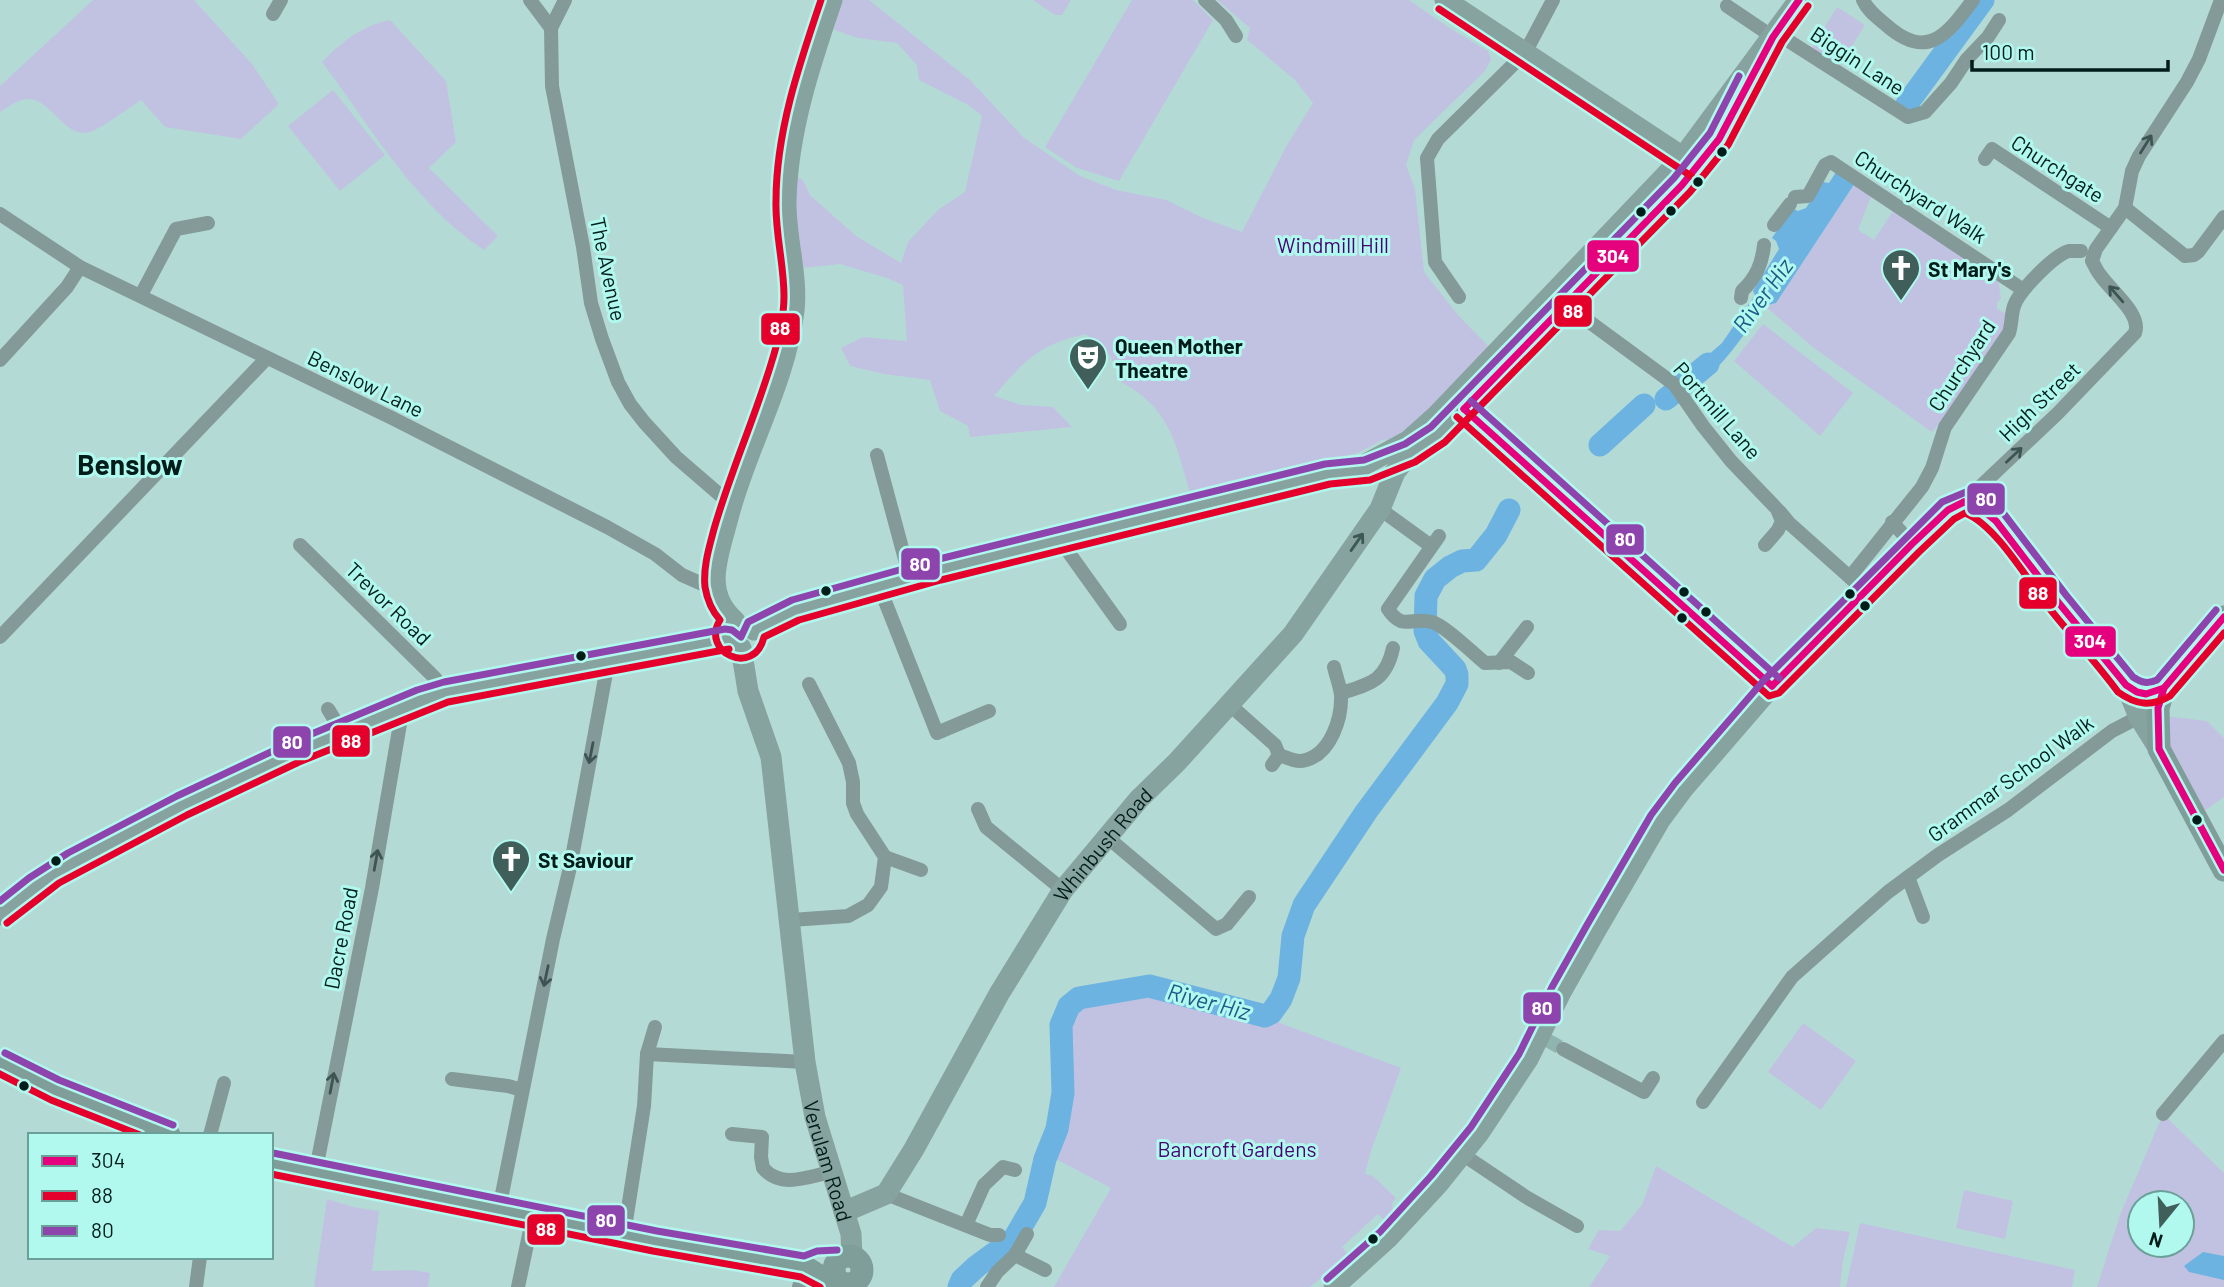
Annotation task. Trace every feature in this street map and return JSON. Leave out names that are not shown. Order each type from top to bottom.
[{"type":"main road","points":[[2224,617],[2155,691],[2158,708],[2158,748],[2224,870]]},
{"type":"main road","points":[[0,1062],[55,1090],[164,1133]]},
{"type":"main road","points":[[273,1164],[624,1234],[802,1277],[850,1275]]},
{"type":"street","points":[[272,14],[281,0]]},
{"type":"street","points":[[530,0],[551,28]]},
{"type":"street","name":"The Avenue","points":[[565,0],[551,28],[552,86],[591,303],[618,382],[630,404],[676,457],[720,495],[732,501]]},
{"type":"street","points":[[715,584],[716,566],[732,501],[762,426],[788,342],[794,309],[786,203],[789,160],[805,83],[832,0]]},
{"type":"street","points":[[1205,0],[1226,20],[1236,36]]},
{"type":"street","points":[[1445,0],[1690,162]]},
{"type":"street","points":[[1459,297],[1435,262],[1427,158],[1438,139],[1525,53],[1553,0]]},
{"type":"street","points":[[1328,474],[1366,470],[1410,453],[1438,435],[1458,404],[1560,300],[1682,185],[1690,162],[1719,139],[1775,35],[1799,0]]},
{"type":"street","points":[[1863,0],[1870,11],[1896,35],[1913,43],[1925,43],[1955,26],[1973,0]]},
{"type":"street","points":[[2111,228],[2125,208],[2132,171],[2139,156],[2188,82],[2221,0]]},
{"type":"street","name":"Biggin Lane","points":[[1727,6],[1908,117],[1925,112],[1999,20]]},
{"type":"street","name":"Churchgate","points":[[1985,159],[1992,149],[2111,228]]},
{"type":"street","name":"Churchyard Walk","points":[[1741,298],[1742,291],[1751,283],[1762,261],[1772,224],[1792,201],[1808,196],[1825,165],[1836,166],[1857,179],[2022,289]]},
{"type":"street","points":[[2125,208],[2185,256],[2194,255],[2224,217]]},
{"type":"street","name":"Benslow Lane","points":[[0,214],[80,267],[392,418],[607,527],[655,554],[682,575],[707,586],[715,584]]},
{"type":"street","points":[[141,295],[176,229],[208,223]]},
{"type":"street","name":"High Street","points":[[1964,502],[2058,413],[2135,333],[2137,327],[2133,314],[2100,276],[2092,261],[2096,249],[2111,228]]},
{"type":"street","name":"Churchyard","points":[[1850,577],[1922,486],[1932,468],[1945,427],[2009,333],[2014,306],[2022,289],[2060,255],[2081,251]]},
{"type":"street","points":[[0,360],[66,287],[80,267]]},
{"type":"street","name":"Portmill Lane","points":[[1560,300],[1674,384],[1731,461],[1789,523],[1866,591]]},
{"type":"street","points":[[0,637],[267,358]]},
{"type":"street","points":[[0,915],[51,874],[220,786],[420,699],[739,634],[795,610],[879,586],[1364,465],[1408,440],[1437,415],[1458,404]]},
{"type":"street","points":[[1458,404],[1772,686]]},
{"type":"street","name":"Whinbush Road","points":[[886,1194],[999,993],[1063,890],[1139,799],[1230,705],[1293,634],[1384,498],[1395,472],[1410,453]]},
{"type":"street","points":[[877,455],[910,578]]},
{"type":"street","points":[[1366,470],[1380,474],[1384,498],[1435,541],[1388,609],[1394,619],[1405,623],[1426,622],[1441,627],[1485,663],[1511,662],[1528,673]]},
{"type":"street","points":[[1335,1287],[1387,1239],[1479,1133],[1543,1038],[1561,992],[1660,820],[1700,769],[1772,686],[1948,510],[1964,502],[1980,508],[1996,521],[2058,602],[2115,668],[2158,748]]},
{"type":"street","points":[[1765,545],[1782,521],[1777,509]]},
{"type":"street","points":[[1892,522],[1912,544]]},
{"type":"street","points":[[1059,539],[1120,624]]},
{"type":"street","name":"Trevor Road","points":[[300,545],[446,692]]},
{"type":"street","name":"Verulam Road","points":[[715,584],[724,611],[739,634],[748,691],[771,757],[805,1062],[816,1117],[851,1234],[850,1275]]},
{"type":"street","points":[[879,586],[937,733],[989,711]]},
{"type":"street","points":[[1499,663],[1527,627]]},
{"type":"street","points":[[1341,693],[1377,680],[1391,658],[1393,648]]},
{"type":"street","points":[[499,1209],[571,863],[608,662]]},
{"type":"street","points":[[1230,705],[1275,745],[1275,760],[1304,761],[1316,756],[1329,741],[1340,716],[1341,693],[1334,667]]},
{"type":"street","points":[[809,684],[849,763],[853,803],[857,814],[885,857],[921,870]]},
{"type":"street","points":[[2126,685],[2137,692],[2155,691]]},
{"type":"street","points":[[2139,716],[2138,705],[2155,691]]},
{"type":"street","points":[[328,709],[342,732]]},
{"type":"street","name":"Dacre Road","points":[[315,1174],[372,888],[401,718],[398,710]]},
{"type":"street","name":"Grammar School Walk","points":[[1703,1102],[1792,977],[1888,892],[2008,810],[2112,731],[2139,716]]},
{"type":"street","points":[[978,809],[986,827],[1063,890]]},
{"type":"street","points":[[1107,837],[1216,929],[1227,924],[1249,897]]},
{"type":"street","points":[[791,920],[848,916],[868,905],[881,887],[885,857]]},
{"type":"street","points":[[1908,877],[1923,917]]},
{"type":"street","points":[[624,1234],[648,1054],[655,1027]]},
{"type":"street","points":[[2163,1114],[2224,1041]]},
{"type":"street","points":[[1563,1049],[1644,1092],[1653,1078]]},
{"type":"street","points":[[648,1054],[805,1062]]},
{"type":"street","points":[[452,1079],[522,1090]]},
{"type":"street","points":[[211,1133],[224,1083]]},
{"type":"street","points":[[733,1134],[762,1138],[763,1168],[779,1180],[791,1181],[831,1172]]},
{"type":"street","points":[[1462,1154],[1526,1197],[1577,1226]]},
{"type":"street","points":[[966,1225],[984,1185],[1003,1167],[1015,1170]]},
{"type":"street","points":[[844,1212],[886,1194],[990,1234],[999,1235]]},
{"type":"street","points":[[518,1287],[533,1216]]},
{"type":"street","points":[[987,1287],[997,1272],[1015,1255],[1027,1234]]},
{"type":"street","points":[[1015,1255],[1045,1270]]},
{"type":"street","points":[[196,1287],[200,1259]]},
{"type":"green space","points":[[93,0],[194,0],[252,64],[279,104],[241,139],[165,127],[141,100],[90,132],[81,133],[66,125],[38,101],[18,101],[0,112],[0,86]]},
{"type":"green space","name":"Windmill Hill","points":[[839,0],[869,0],[970,80],[1023,137],[1080,176],[1116,190],[1166,200],[1203,218],[1242,232],[1287,145],[1313,103],[1295,80],[1247,40],[1250,28],[1217,0],[1409,0],[1488,51],[1491,60],[1484,72],[1414,140],[1406,165],[1415,189],[1424,272],[1458,315],[1489,347],[1391,446],[1384,439],[1358,453],[1190,493],[1175,443],[1164,420],[1136,391],[1115,378],[1118,373],[1111,357],[1086,334],[1044,349],[1014,373],[994,396],[1021,405],[1053,407],[1072,427],[970,437],[968,426],[940,411],[930,380],[850,366],[841,348],[863,337],[907,341],[903,285],[840,264],[802,268],[791,206],[794,175],[803,180],[810,195],[856,236],[901,263],[908,242],[938,210],[965,192],[982,116],[970,106],[919,80],[917,65],[897,43],[858,38],[834,30]]},
{"type":"green space","points":[[1033,0],[1071,0],[1062,15],[1055,15]]},
{"type":"green space","points":[[1132,0],[1193,0],[1213,20],[1119,181],[1077,168],[1045,147]]},
{"type":"green space","points":[[1837,7],[1865,25],[1839,67],[1811,49]]},
{"type":"green space","points":[[390,20],[446,81],[456,142],[429,168],[498,236],[484,250],[436,210],[415,187],[322,62],[353,35]]},
{"type":"green space","points":[[333,90],[385,155],[340,191],[288,126]]},
{"type":"green space","points":[[1855,183],[1872,194],[1858,230],[1874,240],[1895,208],[1998,280],[2001,298],[1997,309],[2007,314],[2004,335],[1932,432],[1814,348],[1765,306],[1776,303]]},
{"type":"green space","points":[[1763,324],[1853,393],[1820,436],[1734,361]]},
{"type":"green space","points":[[2164,716],[2207,721],[2224,738],[2224,797],[2204,811],[2167,754]]},
{"type":"green space","name":"Bancroft Gardens","points":[[1145,994],[1210,1011],[1277,1022],[1401,1068],[1365,1174],[1373,1176],[1396,1198],[1392,1203],[1393,1211],[1384,1220],[1378,1214],[1342,1247],[1348,1255],[1310,1287],[1054,1287],[1111,1188],[1052,1157],[1065,1128],[1069,1093],[1064,1029],[1080,1004],[1108,1004]]},
{"type":"green space","points":[[1803,1023],[1856,1061],[1821,1110],[1768,1072]]},
{"type":"green space","points":[[2163,1114],[2224,1173],[2224,1287],[2097,1287],[2126,1201],[2126,1259],[2196,1259],[2196,1189],[2131,1189]]},
{"type":"green space","points":[[1656,1166],[1793,1247],[1816,1228],[1850,1232],[1840,1287],[1589,1287],[1610,1256],[1588,1249],[1599,1230],[1620,1231],[1642,1205]]},
{"type":"green space","points":[[1964,1190],[2013,1201],[2005,1239],[1956,1228]]},
{"type":"green space","points":[[327,1199],[379,1211],[372,1271],[412,1270],[430,1273],[428,1287],[314,1287]]},
{"type":"green space","points":[[1860,1223],[2075,1270],[2072,1287],[1846,1287]]},
{"type":"water","name":"River Hiz","points":[[1836,172],[1855,183],[1776,303],[1764,306],[1719,366],[1697,383],[1687,386],[1684,376],[1722,343],[1755,295],[1753,291],[1779,249],[1772,238],[1792,208],[1798,211],[1806,208],[1823,182],[1829,183]]},
{"type":"water","points":[[2203,1252],[2224,1256],[2224,1280],[2189,1272],[2184,1266]]},
{"type":"waterway","name":"River Hiz","points":[[1907,104],[1983,0]]},
{"type":"waterway","name":"River Hiz","points":[[1666,399],[1708,364]]},
{"type":"waterway","name":"River Hiz","points":[[1600,445],[1644,405]]},
{"type":"waterway","name":"River Hiz","points":[[959,1287],[962,1280],[977,1266],[1014,1239],[1035,1203],[1045,1159],[1057,1129],[1063,1093],[1061,1025],[1069,1006],[1079,998],[1149,986],[1265,1016],[1271,1013],[1281,999],[1289,978],[1293,936],[1304,905],[1366,812],[1447,703],[1457,684],[1455,669],[1429,641],[1425,631],[1426,596],[1435,579],[1450,567],[1462,561],[1476,560],[1496,535],[1509,510]]},
{"type":"tunnel","points":[[1547,1040],[1563,1049]]},
{"type":"transit line","name":"88","points":[[821,0],[797,74],[780,150],[776,201],[784,296],[780,330],[774,356],[720,508],[706,565],[706,591],[712,609],[720,620],[716,632],[717,642],[722,650],[740,658],[750,656],[758,649],[764,637],[799,620],[941,580],[1330,484],[1370,480],[1415,462],[1445,442],[1690,192],[1728,145],[1782,42],[1808,6]]},
{"type":"transit line","name":"304","points":[[1464,409],[1682,185],[1719,139],[1773,37],[1799,0]]},
{"type":"transit line","name":"88","points":[[1439,9],[1691,176]]},
{"type":"transit line","name":"80","points":[[0,901],[68,853],[177,796],[290,743],[417,690],[444,682],[725,629],[732,630],[741,637],[748,622],[792,600],[935,560],[1325,464],[1364,460],[1405,444],[1431,427],[1674,178],[1710,133],[1739,76]]},
{"type":"transit line","name":"80","points":[[1471,401],[1779,678]]},
{"type":"transit line","name":"304","points":[[1464,409],[1772,686]]},
{"type":"transit line","name":"88","points":[[1457,417],[1769,696],[1779,693],[1919,552],[1954,519],[1965,513],[1977,519],[2000,541],[2050,609],[2118,692],[2131,700],[2150,703],[2170,696],[2224,633]]},
{"type":"transit line","name":"80","points":[[1327,1279],[1380,1232],[1471,1127],[1519,1054],[1552,987],[1651,815],[1675,783],[1765,679],[1942,502],[1966,492],[1986,499],[2004,514],[2066,595],[2139,681],[2157,680],[2216,610]]},
{"type":"transit line","name":"304","points":[[1964,502],[1980,508],[1996,521],[2126,685],[2137,692],[2146,694],[2164,688],[2224,617]]},
{"type":"transit line","name":"304","points":[[1772,686],[1912,544],[1948,510],[1964,502]]},
{"type":"transit line","name":"88","points":[[7,923],[59,883],[187,815],[299,762],[448,702],[729,649]]},
{"type":"transit line","name":"304","points":[[2164,688],[2158,708],[2159,749],[2224,870]]},
{"type":"transit line","name":"80","points":[[5,1053],[59,1080],[173,1125]]},
{"type":"transit line","name":"88","points":[[0,1074],[51,1100],[135,1133]]},
{"type":"transit line","name":"80","points":[[273,1153],[657,1231],[804,1256],[817,1251],[837,1250]]},
{"type":"transit line","name":"88","points":[[273,1174],[653,1251],[801,1277],[820,1287]]},
{"type":"place","name":"St Mary's","points":[[1901,302]]},
{"type":"place","name":"Queen Mother Theatre","points":[[1088,391]]},
{"type":"place","name":"St Saviour","points":[[511,893]]},
{"type":"district","name":"Benslow","points":[[130,464]]}]
